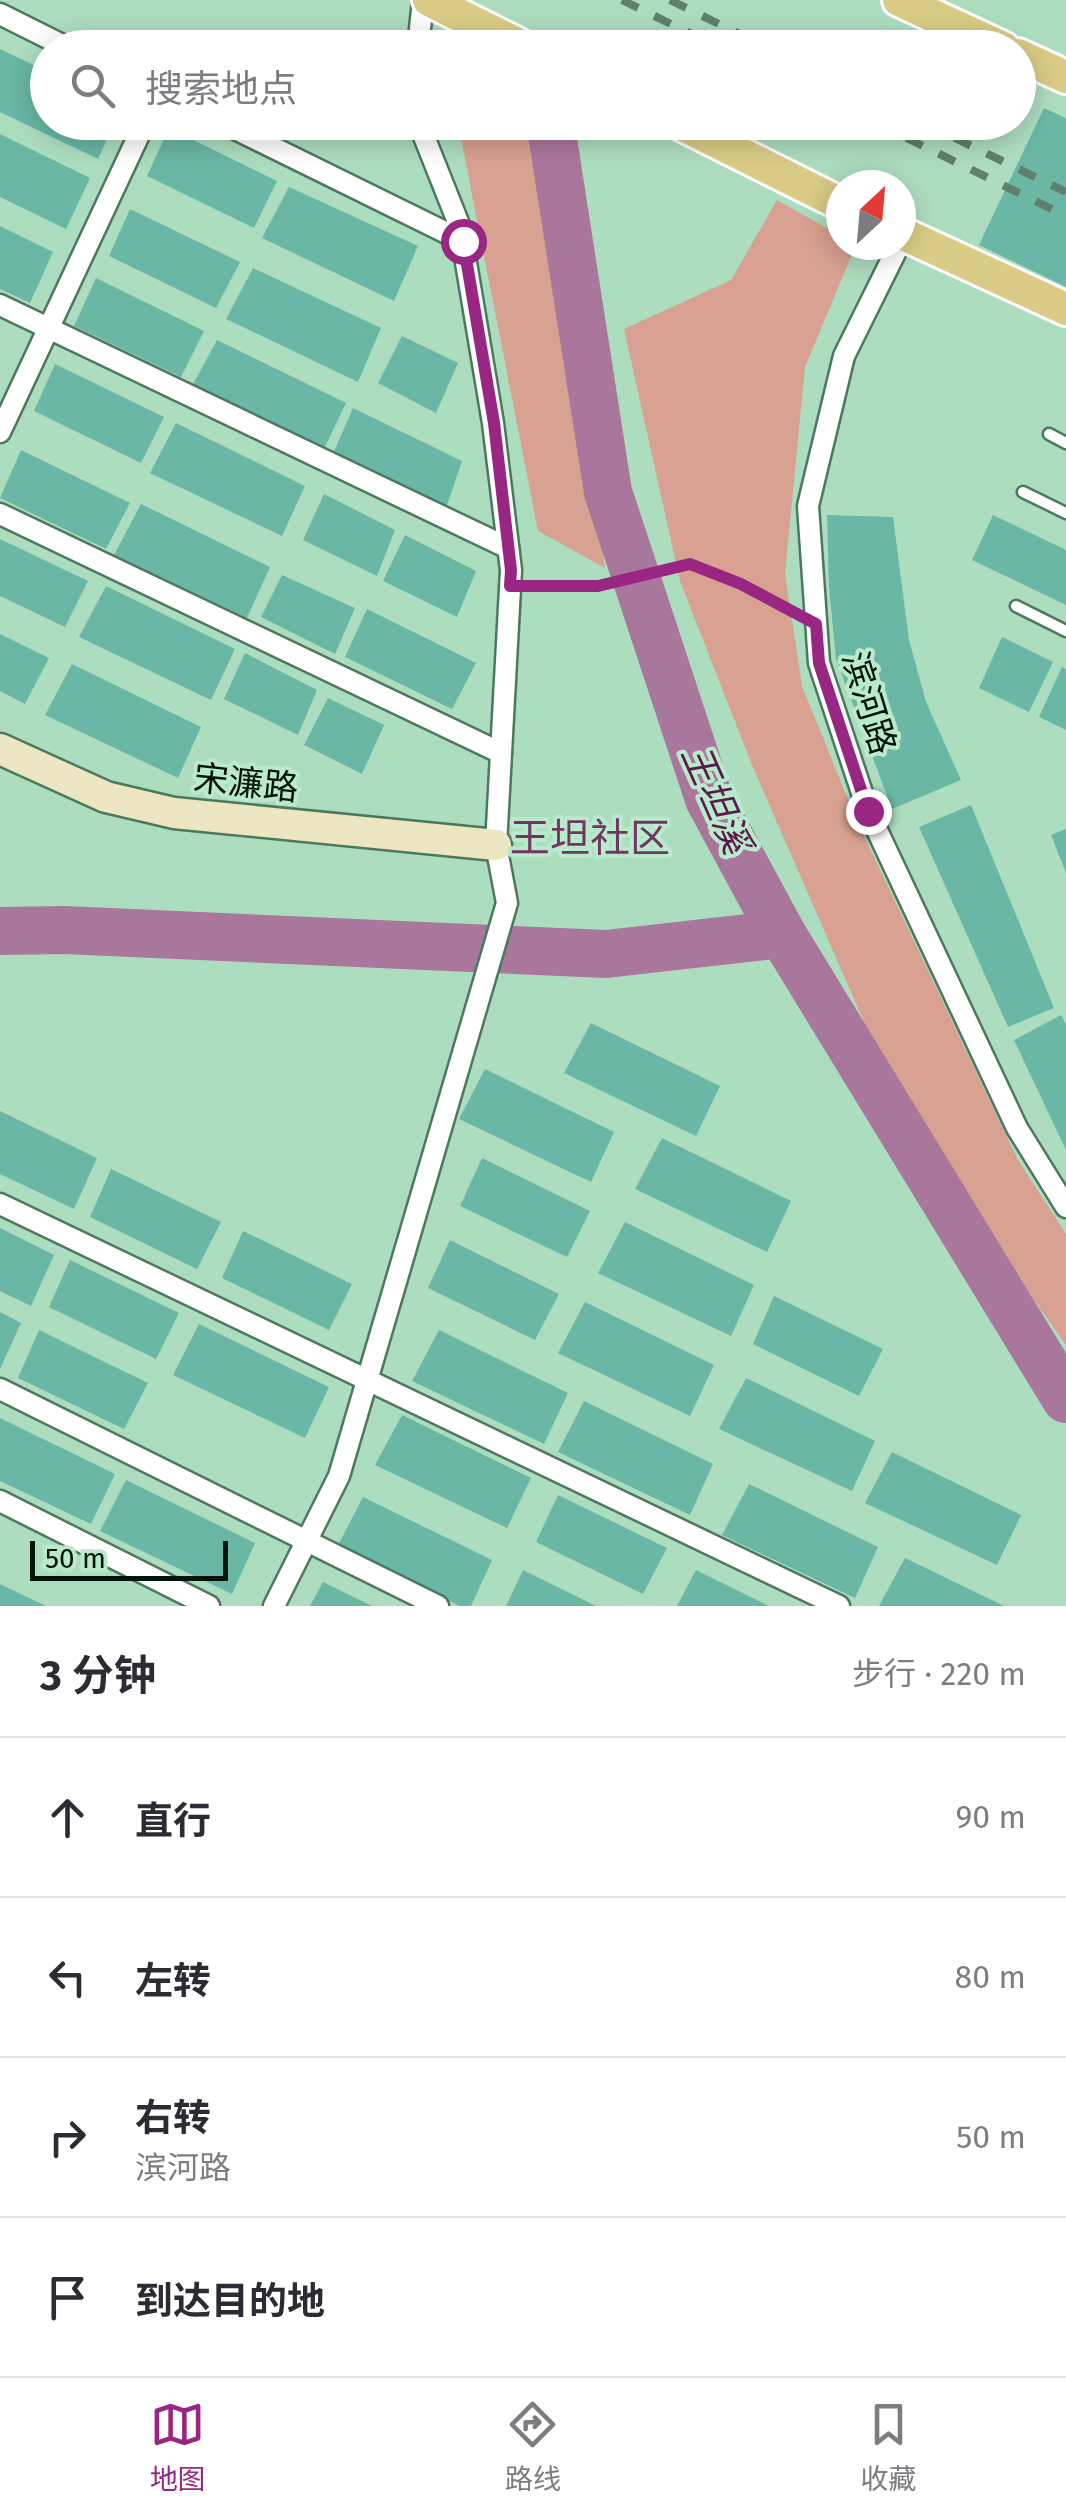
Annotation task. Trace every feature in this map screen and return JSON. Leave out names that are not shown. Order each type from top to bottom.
[{"type":"main road","points":[[426,0],[488,30]]},
{"type":"main road","points":[[899,0],[964,30]]},
{"type":"main road","points":[[1036,63],[1066,76]]},
{"type":"main road","points":[[713,140],[826,196]]},
{"type":"main road","points":[[916,244],[1066,309]]},
{"type":"street","points":[[421,30],[426,0]]},
{"type":"street","points":[[0,14],[32,30]]},
{"type":"street","points":[[0,432],[137,140]]},
{"type":"street","points":[[258,140],[463,241]]},
{"type":"street","points":[[274,1606],[339,1476],[507,903],[496,846],[510,586],[508,548],[494,423],[460,226],[425,140]]},
{"type":"street","name":"滨河路","points":[[890,260],[844,356],[808,506],[819,663],[868,811],[1017,1128],[1066,1207]]},
{"type":"street","points":[[0,305],[508,548]]},
{"type":"street","points":[[0,514],[501,753]]},
{"type":"street","name":"宋濂路","points":[[0,749],[106,797],[174,814],[496,846]]},
{"type":"street","points":[[0,1204],[839,1606]]},
{"type":"street","points":[[0,1390],[438,1606]]},
{"type":"street","points":[[0,1501],[209,1606]]},
{"type":"lane","points":[[1049,434],[1066,442]]},
{"type":"lane","points":[[1023,492],[1066,514]]},
{"type":"lane","points":[[1016,606],[1066,631]]},
{"type":"path","points":[[510,586],[598,586],[690,564],[741,584],[816,624]]},
{"type":"shaded area","points":[[461,140],[539,140],[605,568],[538,531]]},
{"type":"shaded area","points":[[777,200],[826,228],[826,260],[850,260],[805,367],[785,574],[802,686],[856,819],[1018,1160],[1066,1234],[1066,1345],[871,1038],[752,765],[680,581],[624,329],[731,280]]},
{"type":"building","points":[[0,49],[30,63],[30,126],[0,112]]},
{"type":"building","points":[[1044,108],[1066,118],[1066,287],[979,245],[1029,140],[1036,140],[1036,125]]},
{"type":"building","points":[[0,134],[90,178],[66,229],[0,197]]},
{"type":"building","points":[[58,140],[107,140],[98,159]]},
{"type":"building","points":[[164,140],[193,140],[277,181],[254,228],[147,176]]},
{"type":"building","points":[[289,187],[418,246],[394,301],[262,238]]},
{"type":"building","points":[[130,209],[240,262],[216,308],[109,256]]},
{"type":"building","points":[[0,226],[53,252],[30,303],[0,289]]},
{"type":"building","points":[[253,268],[381,328],[358,382],[226,319]]},
{"type":"building","points":[[96,278],[204,331],[181,377],[74,326]]},
{"type":"building","points":[[402,336],[458,363],[436,413],[378,383]]},
{"type":"building","points":[[217,340],[346,403],[322,453],[190,390]]},
{"type":"building","points":[[55,364],[164,417],[141,463],[34,411]]},
{"type":"building","points":[[353,408],[462,461],[445,511],[332,456]]},
{"type":"building","points":[[176,423],[305,486],[282,536],[150,473]]},
{"type":"building","points":[[21,450],[130,503],[106,549],[0,498]]},
{"type":"building","points":[[324,494],[395,530],[377,576],[303,540]]},
{"type":"building","points":[[141,504],[270,567],[247,618],[114,555]]},
{"type":"building","points":[[827,515],[893,517],[909,640],[926,702],[961,780],[892,809],[836,659]]},
{"type":"building","points":[[993,515],[1066,550],[1066,605],[972,560]]},
{"type":"building","points":[[405,535],[476,571],[457,617],[383,581]]},
{"type":"building","points":[[0,539],[88,581],[65,627],[0,596]]},
{"type":"building","points":[[282,575],[355,608],[335,654],[261,617]]},
{"type":"building","points":[[106,586],[235,649],[211,700],[79,637]]},
{"type":"building","points":[[367,609],[476,663],[452,709],[345,657]]},
{"type":"building","points":[[0,634],[49,658],[25,704],[0,691]]},
{"type":"building","points":[[1002,637],[1053,662],[1029,712],[979,688]]},
{"type":"building","points":[[245,653],[317,690],[298,735],[224,699]]},
{"type":"building","points":[[72,664],[201,727],[178,778],[45,715]]},
{"type":"building","points":[[1062,667],[1066,669],[1066,730],[1039,717]]},
{"type":"building","points":[[328,698],[384,725],[362,774],[304,745]]},
{"type":"building","points":[[971,805],[1054,1008],[1008,1027],[919,827]]},
{"type":"building","points":[[1066,829],[1066,873],[1051,835]]},
{"type":"building","points":[[1061,1015],[1066,1024],[1066,1150],[1014,1040]]},
{"type":"building","points":[[591,1023],[720,1086],[696,1136],[564,1073]]},
{"type":"building","points":[[485,1069],[614,1132],[591,1182],[459,1119]]},
{"type":"building","points":[[0,1111],[97,1158],[74,1209],[0,1174]]},
{"type":"building","points":[[662,1138],[791,1201],[767,1252],[635,1189]]},
{"type":"building","points":[[482,1158],[590,1211],[567,1257],[460,1206]]},
{"type":"building","points":[[111,1169],[221,1222],[197,1269],[90,1217]]},
{"type":"building","points":[[625,1222],[754,1285],[731,1336],[598,1273]]},
{"type":"building","points":[[0,1228],[54,1255],[31,1306],[0,1291]]},
{"type":"building","points":[[243,1231],[352,1284],[329,1330],[222,1278]]},
{"type":"building","points":[[450,1240],[559,1294],[535,1340],[428,1288]]},
{"type":"building","points":[[70,1260],[179,1313],[156,1359],[49,1307]]},
{"type":"building","points":[[774,1296],[883,1349],[859,1396],[753,1344]]},
{"type":"building","points":[[585,1302],[714,1365],[690,1416],[558,1353]]},
{"type":"building","points":[[0,1312],[21,1323],[0,1369]]},
{"type":"building","points":[[199,1324],[329,1387],[305,1438],[173,1375]]},
{"type":"building","points":[[39,1330],[148,1383],[124,1429],[18,1378]]},
{"type":"building","points":[[439,1330],[568,1393],[544,1444],[412,1381]]},
{"type":"building","points":[[746,1378],[875,1441],[852,1491],[719,1429]]},
{"type":"building","points":[[584,1401],[713,1464],[690,1515],[558,1452]]},
{"type":"building","points":[[402,1415],[531,1478],[507,1528],[375,1465]]},
{"type":"building","points":[[0,1418],[115,1474],[91,1524],[0,1481]]},
{"type":"building","points":[[892,1452],[1021,1515],[997,1565],[865,1503]]},
{"type":"building","points":[[126,1480],[255,1543],[232,1594],[100,1531]]},
{"type":"building","points":[[749,1484],[878,1547],[855,1598],[722,1535]]},
{"type":"building","points":[[558,1495],[667,1548],[643,1594],[536,1542]]},
{"type":"building","points":[[363,1497],[492,1560],[471,1606],[460,1606],[337,1547]]},
{"type":"building","points":[[905,1558],[1004,1606],[879,1606]]},
{"type":"building","points":[[523,1570],[596,1606],[506,1606]]},
{"type":"building","points":[[696,1570],[769,1606],[677,1606]]},
{"type":"building","points":[[323,1582],[372,1606],[310,1606]]},
{"type":"building","points":[[0,1584],[46,1606],[0,1606]]},
{"type":"waterway","name":"王坦溪","points":[[553,140],[608,492],[709,799],[782,934],[1066,1399]]},
{"type":"waterway","points":[[0,931],[64,930],[606,954],[782,934]]},
{"type":"railway","points":[[622,0],[683,30]]},
{"type":"railway","points":[[670,0],[731,30]]},
{"type":"railway","points":[[911,140],[1066,216]]},
{"type":"railway","points":[[959,140],[1066,192]]},
{"type":"district","name":"王坦社区","points":[[590,839]]},
{"type":"route","points":[[463,241],[494,423],[510,586],[598,586],[690,564],[741,584],[816,624],[819,663],[868,811]]}]
